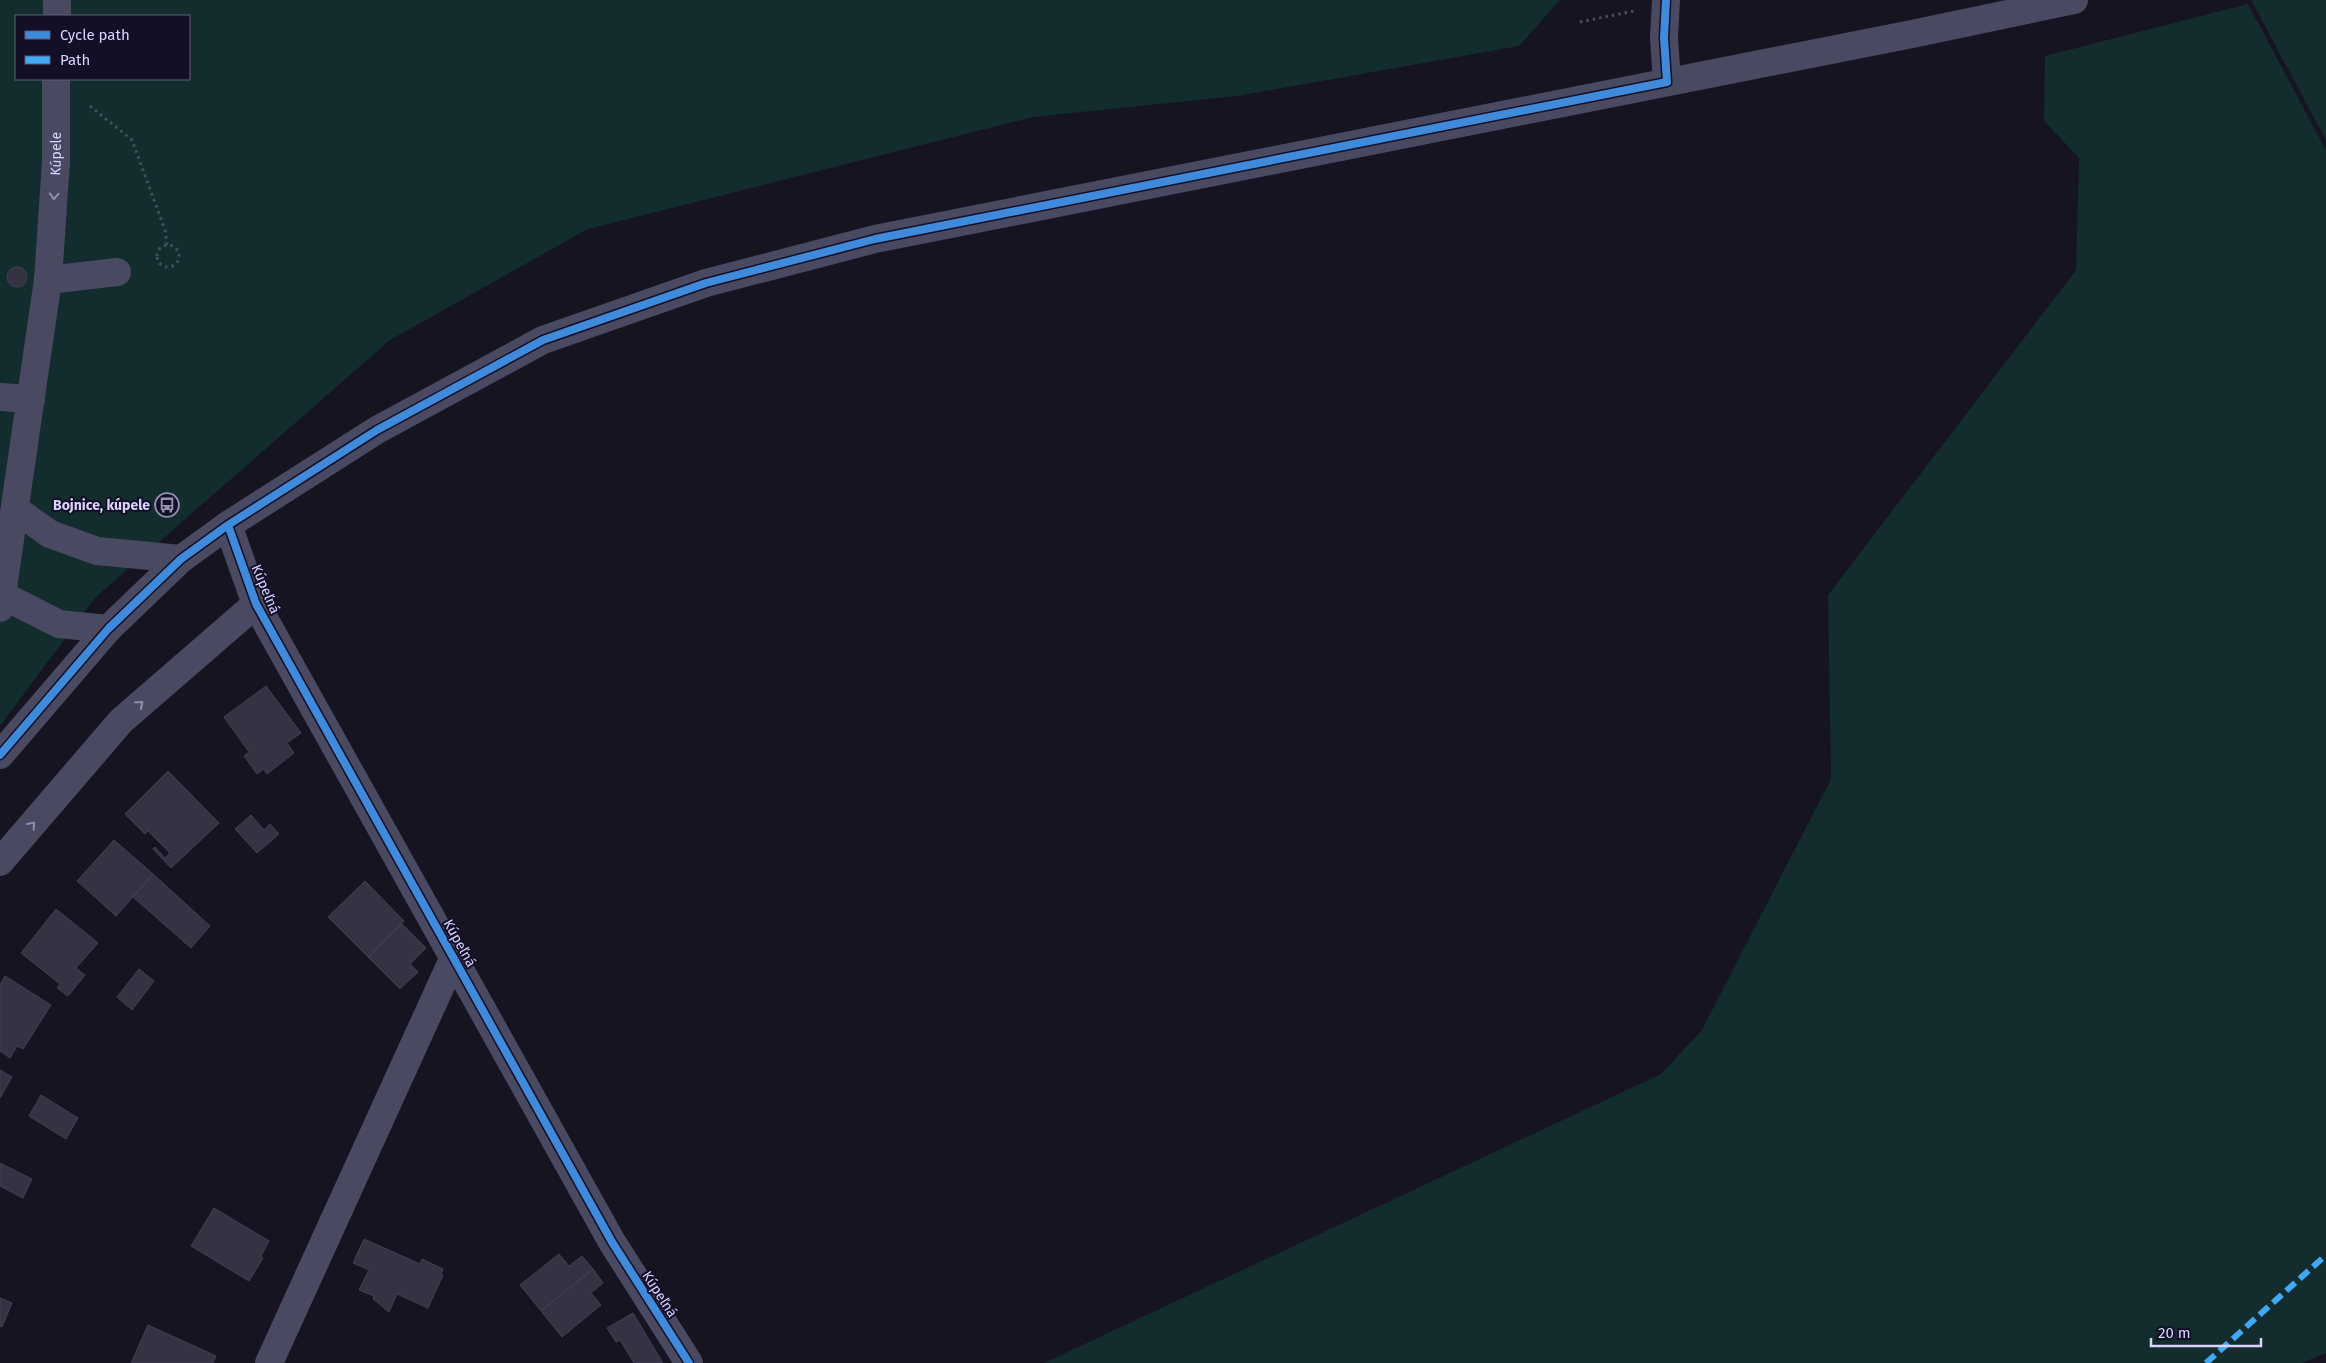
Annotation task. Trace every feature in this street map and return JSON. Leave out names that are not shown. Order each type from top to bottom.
[{"type":"street","points":[[57,0],[57,15]]},
{"type":"street","points":[[1666,0],[1664,38],[1667,82]]},
{"type":"street","points":[[0,754],[108,629],[181,559],[228,525],[377,430],[543,340],[706,283],[874,240],[2063,2]]},
{"type":"street","name":"Kúpele","points":[[1,601],[48,280],[56,161],[56,80]]},
{"type":"street","points":[[48,280],[117,272]]},
{"type":"street","points":[[0,398],[31,399]]},
{"type":"street","points":[[15,509],[50,534],[97,551],[181,559]]},
{"type":"street","name":"Kúpeľná","points":[[228,525],[256,604],[612,1242],[689,1363]]},
{"type":"street","points":[[1,601],[59,624],[108,629]]},
{"type":"street","points":[[0,862],[121,721],[256,604]]},
{"type":"street","name":"Kúpeľná","points":[[269,1363],[454,957]]},
{"type":"path","points":[[83,100],[132,140],[165,230],[166,245]]},
{"type":"path","points":[[166,245],[174,246],[179,255],[177,262],[168,267],[159,262],[158,255],[161,248],[166,245]]},
{"type":"green space","points":[[0,0],[1560,0],[1519,46],[1237,96],[1033,117],[588,229],[390,340],[96,597],[0,726]]},
{"type":"green space","points":[[2251,0],[2326,0],[2326,140]]},
{"type":"green space","points":[[2248,4],[2326,150],[2326,1353],[2302,1363],[1044,1363],[1661,1074],[1702,1030],[1831,779],[1828,595],[2076,270],[2079,158],[2044,121],[2045,56]]},
{"type":"building","points":[[13,267],[21,267],[27,273],[27,281],[21,287],[13,287],[7,281],[7,273]]},
{"type":"building","points":[[266,686],[301,733],[287,743],[294,753],[267,774],[264,769],[257,774],[244,756],[249,752],[224,717]]},
{"type":"building","points":[[168,771],[219,823],[171,868],[153,849],[155,847],[165,858],[170,853],[148,831],[145,834],[125,814]]},
{"type":"building","points":[[251,815],[264,830],[270,824],[279,834],[257,853],[235,829]]},
{"type":"building","points":[[114,840],[153,874],[116,916],[77,881]]},
{"type":"building","points":[[153,874],[210,926],[191,948],[133,897]]},
{"type":"building","points":[[365,881],[404,921],[368,957],[328,917]]},
{"type":"building","points":[[56,909],[98,943],[76,968],[85,975],[68,996],[57,988],[60,984],[21,953]]},
{"type":"building","points":[[402,924],[426,948],[410,964],[418,972],[400,989],[368,957]]},
{"type":"building","points":[[139,969],[154,981],[132,1010],[117,997]]},
{"type":"building","points":[[5,976],[51,1005],[23,1049],[17,1046],[10,1058],[0,1051],[0,985]]},
{"type":"building","points":[[0,1070],[12,1077],[0,1098]]},
{"type":"building","points":[[41,1095],[78,1118],[66,1139],[29,1116]]},
{"type":"building","points":[[0,1163],[32,1179],[23,1198],[0,1186]]},
{"type":"building","points":[[214,1208],[269,1241],[261,1256],[263,1258],[249,1281],[191,1246]]},
{"type":"building","points":[[364,1239],[420,1264],[422,1259],[443,1269],[441,1274],[443,1275],[428,1308],[397,1294],[389,1312],[373,1299],[374,1296],[359,1290],[369,1270],[353,1263]]},
{"type":"building","points":[[559,1254],[569,1266],[582,1256],[593,1269],[541,1311],[520,1285]]},
{"type":"building","points":[[593,1269],[603,1283],[591,1293],[601,1305],[562,1337],[541,1311]]},
{"type":"building","points":[[0,1298],[12,1303],[2,1327],[0,1326]]},
{"type":"building","points":[[633,1313],[663,1363],[634,1363],[620,1340],[616,1342],[607,1328]]},
{"type":"building","points":[[148,1325],[216,1356],[213,1363],[131,1363]]},
{"type":"marked path","points":[[2206,1363],[2326,1255]]},
{"type":"cycle path","points":[[0,755],[108,629],[181,559],[228,525],[377,430],[543,340],[706,283],[875,239],[1667,82],[1664,38],[1666,0]]},
{"type":"cycle path","points":[[228,525],[256,604],[612,1242],[689,1363]]},
{"type":"place","name":"Bojnice, kúpele","points":[[167,505]]}]
